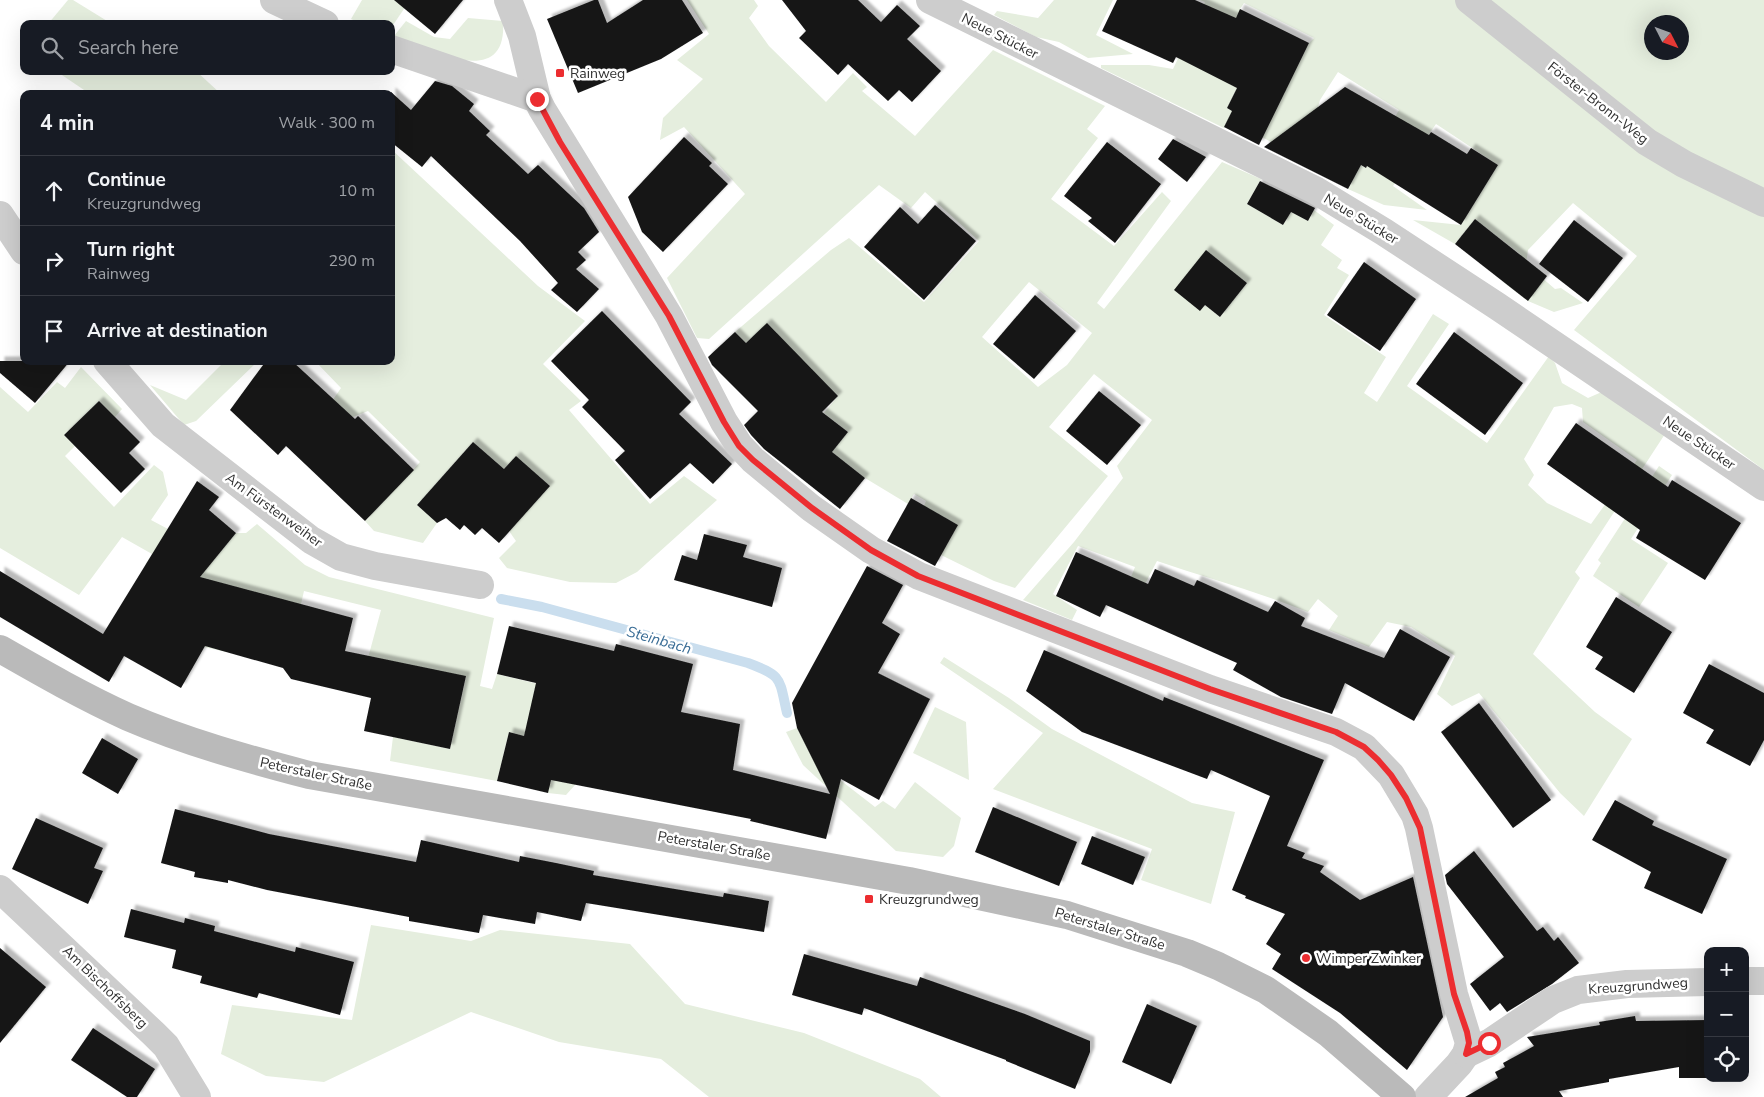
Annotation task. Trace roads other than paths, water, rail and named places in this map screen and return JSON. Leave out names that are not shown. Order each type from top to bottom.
[{"type":"main road","name":"Peterstaler Straße","points":[[0,649],[87,698],[129,717],[243,758],[309,775],[910,881],[1031,906],[1125,932],[1218,966],[1287,1002],[1328,1033],[1402,1097]]},
{"type":"street","points":[[274,0],[316,20]]},
{"type":"street","points":[[508,0],[522,36],[537,99],[560,142],[669,316],[724,422],[739,446],[753,460],[812,508],[871,550],[918,576],[1210,689],[1336,732],[1364,747],[1391,775],[1406,798],[1420,828],[1454,994],[1469,1043],[1466,1054],[1428,1097]]},
{"type":"street","name":"Neue Stücker","points":[[930,0],[1315,190],[1384,232],[1497,306],[1764,487]]},
{"type":"street","name":"Förster-Bronn-Weg","points":[[1469,0],[1647,142],[1684,164],[1764,203]]},
{"type":"street","points":[[395,50],[537,99]]},
{"type":"street","points":[[0,215],[20,245]]},
{"type":"street","name":"Am Fürstenweiher","points":[[110,365],[163,425],[311,540],[340,557],[375,566],[480,586]]},
{"type":"street","name":"Am Bischoffsberg","points":[[0,889],[166,1046],[197,1097]]},
{"type":"street","points":[[1749,982],[1764,981]]},
{"type":"street","name":"Kreuzgrundweg","points":[[1466,1054],[1494,1040],[1554,1000],[1578,990],[1619,985],[1704,982]]},
{"type":"waterway","name":"Steinbach","points":[[501,599],[542,607],[759,667],[774,675],[778,680],[787,713]]},
{"type":"place","name":"Rainweg","points":[[560,73]]},
{"type":"place","name":"Kreuzgrundweg","points":[[869,899]]},
{"type":"place","name":"Wimper Zwinker","points":[[1306,958]]}]
